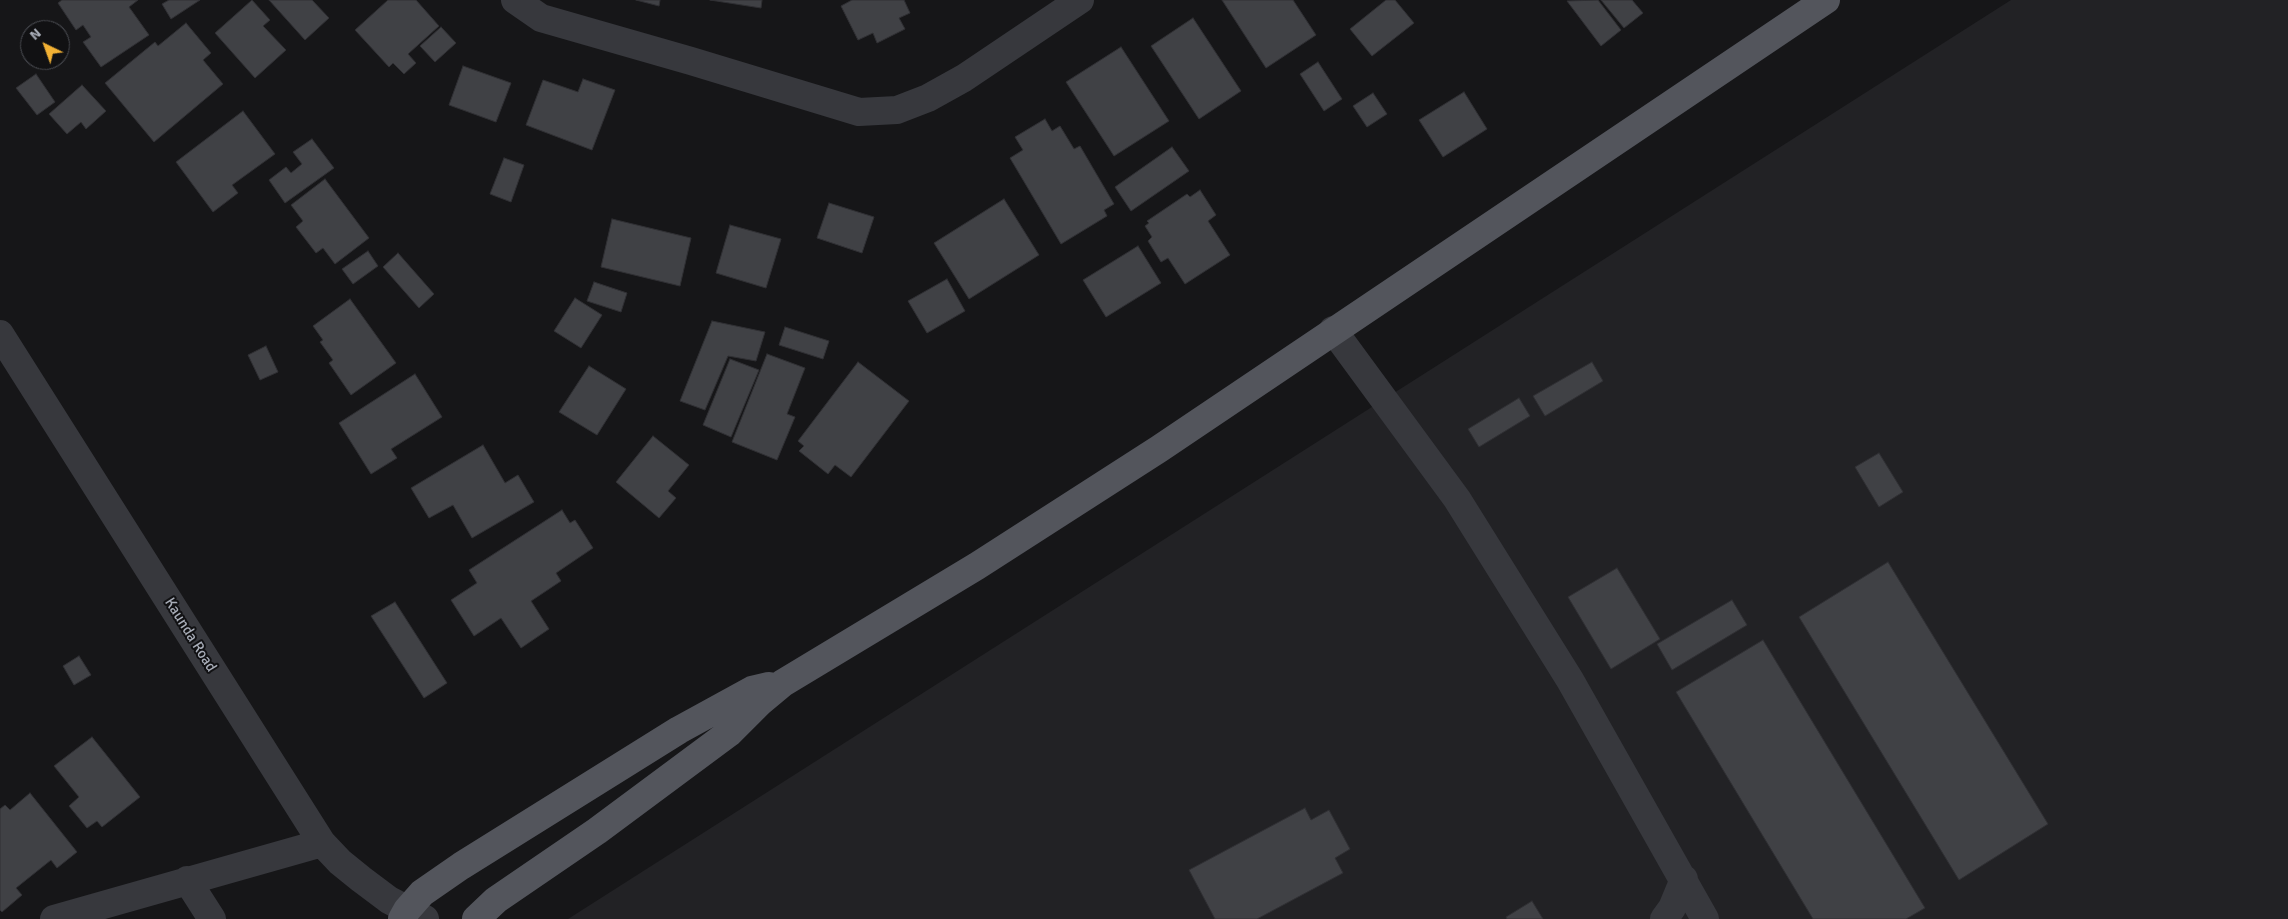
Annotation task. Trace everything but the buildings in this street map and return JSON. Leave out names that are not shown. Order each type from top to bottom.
[{"type":"main road","points":[[476,919],[496,900],[597,831],[729,733],[759,703],[783,683],[1018,540],[1159,449],[1333,330],[1826,0]]},
{"type":"main road","name":"Kaunda Road","points":[[412,916],[422,893],[461,866],[679,730],[752,690],[783,683]]},
{"type":"street","points":[[515,0],[541,18],[858,112],[897,110],[928,98],[964,78],[1080,0]]},
{"type":"street","points":[[1333,330],[1458,499],[1570,680],[1705,919]]},
{"type":"street","name":"Kaunda Road","points":[[0,334],[322,843],[340,862],[412,916]]},
{"type":"street","points":[[54,919],[322,843]]},
{"type":"street","points":[[1664,919],[1672,908],[1684,879]]},
{"type":"street","points":[[187,880],[212,919]]},
{"type":"shaded area","points":[[2011,0],[2288,0],[2288,919],[568,919]]}]
